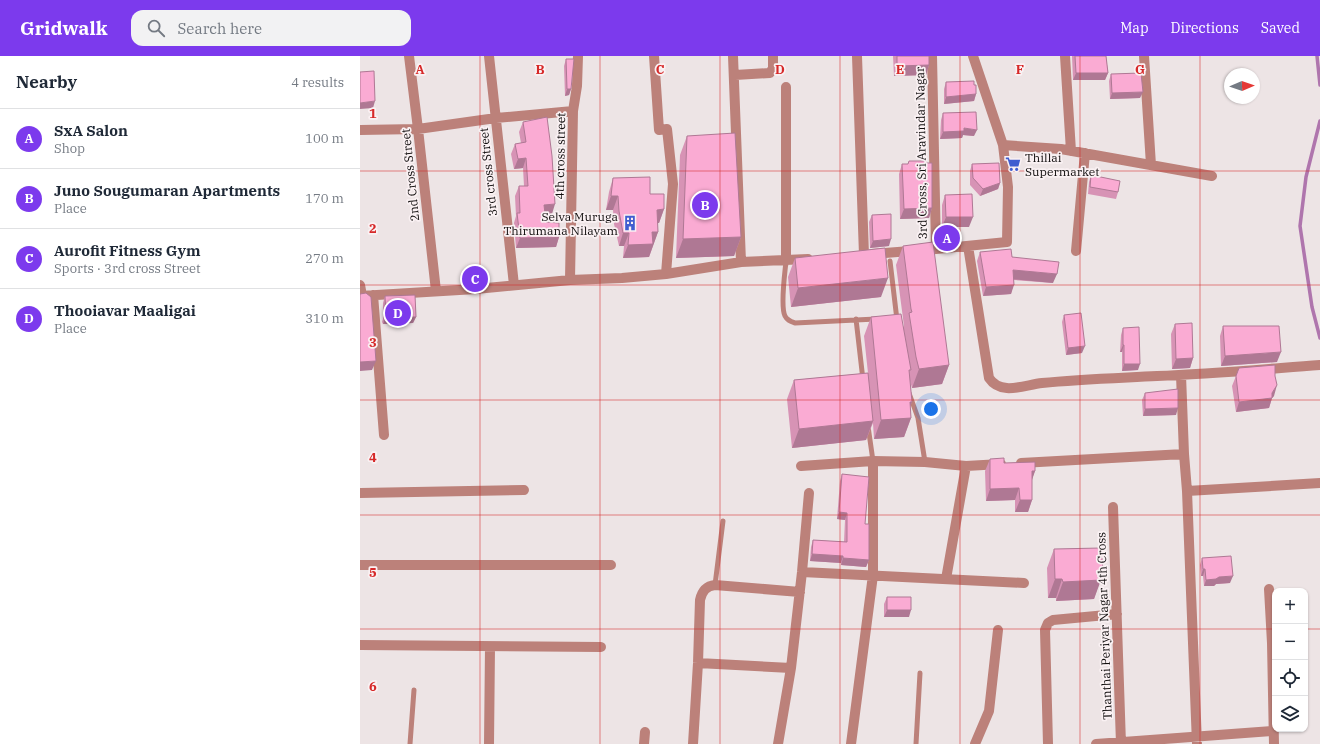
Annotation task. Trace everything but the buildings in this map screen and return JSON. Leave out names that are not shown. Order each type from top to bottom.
[{"type":"street","name":"2nd Cross Street","points":[[409,56],[436,291]]},
{"type":"street","name":"3rd cross Street","points":[[488,56],[514,285]]},
{"type":"street","name":"4th cross street","points":[[570,280],[573,111],[577,86],[578,56]]},
{"type":"street","points":[[654,56],[658,130],[667,129],[673,184],[666,274]]},
{"type":"street","points":[[734,56],[741,262]]},
{"type":"street","points":[[735,75],[770,73],[773,68],[773,56]]},
{"type":"street","points":[[857,56],[860,255],[1007,242],[1008,187],[1003,145],[973,56]]},
{"type":"street","name":"3rd Cross, Sri Aravindar Nagar","points":[[932,56],[936,249]]},
{"type":"street","points":[[1065,56],[1072,151]]},
{"type":"street","points":[[1144,56],[1151,165]]},
{"type":"street","points":[[786,87],[786,261]]},
{"type":"street","points":[[360,130],[418,129],[496,118],[573,111]]},
{"type":"street","points":[[1003,145],[1072,151],[1212,176]]},
{"type":"street","points":[[1076,252],[1085,153]]},
{"type":"street","points":[[968,246],[989,378],[993,384],[1000,388],[1072,380],[1181,375],[1320,365]]},
{"type":"street","points":[[360,285],[361,296],[666,274],[741,262],[786,261],[817,258]]},
{"type":"street","points":[[374,295],[384,435]]},
{"type":"street","points":[[1181,375],[1197,740]]},
{"type":"street","points":[[801,466],[873,461],[924,462],[966,466],[1184,454]]},
{"type":"street","points":[[851,744],[873,574],[873,461]]},
{"type":"street","points":[[946,579],[966,466]]},
{"type":"street","points":[[1187,491],[1320,483]]},
{"type":"street","points":[[360,493],[524,490]]},
{"type":"street","points":[[778,744],[791,668],[809,493]]},
{"type":"street","name":"Thanthai Periyar Nagar 4th Cross","points":[[1113,507],[1121,743]]},
{"type":"street","points":[[360,565],[611,565]]},
{"type":"street","points":[[802,572],[873,574],[1024,583]]},
{"type":"street","points":[[692,744],[698,663],[700,600],[702,593],[710,586],[716,585],[800,592]]},
{"type":"street","points":[[1269,589],[1273,696]]},
{"type":"street","points":[[1048,744],[1045,630],[1048,622],[1053,620],[1117,614]]},
{"type":"street","points":[[975,744],[989,711],[998,630]]},
{"type":"street","points":[[360,645],[601,647]]},
{"type":"street","points":[[489,744],[490,647]]},
{"type":"street","points":[[698,663],[791,668]]},
{"type":"street","points":[[1096,744],[1197,740],[1272,731]]},
{"type":"street","points":[[644,744],[645,732]]},
{"type":"street","points":[[1273,732],[1274,744]]},
{"type":"lane","points":[[786,261],[783,307],[785,315],[789,321],[795,323],[880,319]]},
{"type":"lane","points":[[890,261],[893,319],[898,326]]},
{"type":"lane","points":[[856,319],[864,388]]},
{"type":"lane","points":[[908,390],[918,418],[924,462]]},
{"type":"lane","points":[[868,418],[873,461]]},
{"type":"lane","points":[[716,585],[723,521]]},
{"type":"lane","points":[[916,744],[920,673]]},
{"type":"lane","points":[[410,744],[414,690]]},
{"type":"waterway","points":[[1317,56],[1320,85]]},
{"type":"waterway","points":[[1320,121],[1306,177],[1300,226],[1312,307],[1320,338]]},
{"type":"place","name":"Thillai Supermarket","points":[[1013,164]]},
{"type":"place","name":"Juno Sougumaran Apartments","points":[[705,205]]},
{"type":"place","name":"Selva Muruga Thirumana Nilayam","points":[[630,223]]},
{"type":"place","name":"SxA Salon","points":[[947,238]]},
{"type":"place","name":"Aurofit Fitness Gym","points":[[475,279]]},
{"type":"place","name":"Thooiavar Maaligai","points":[[398,313]]}]
